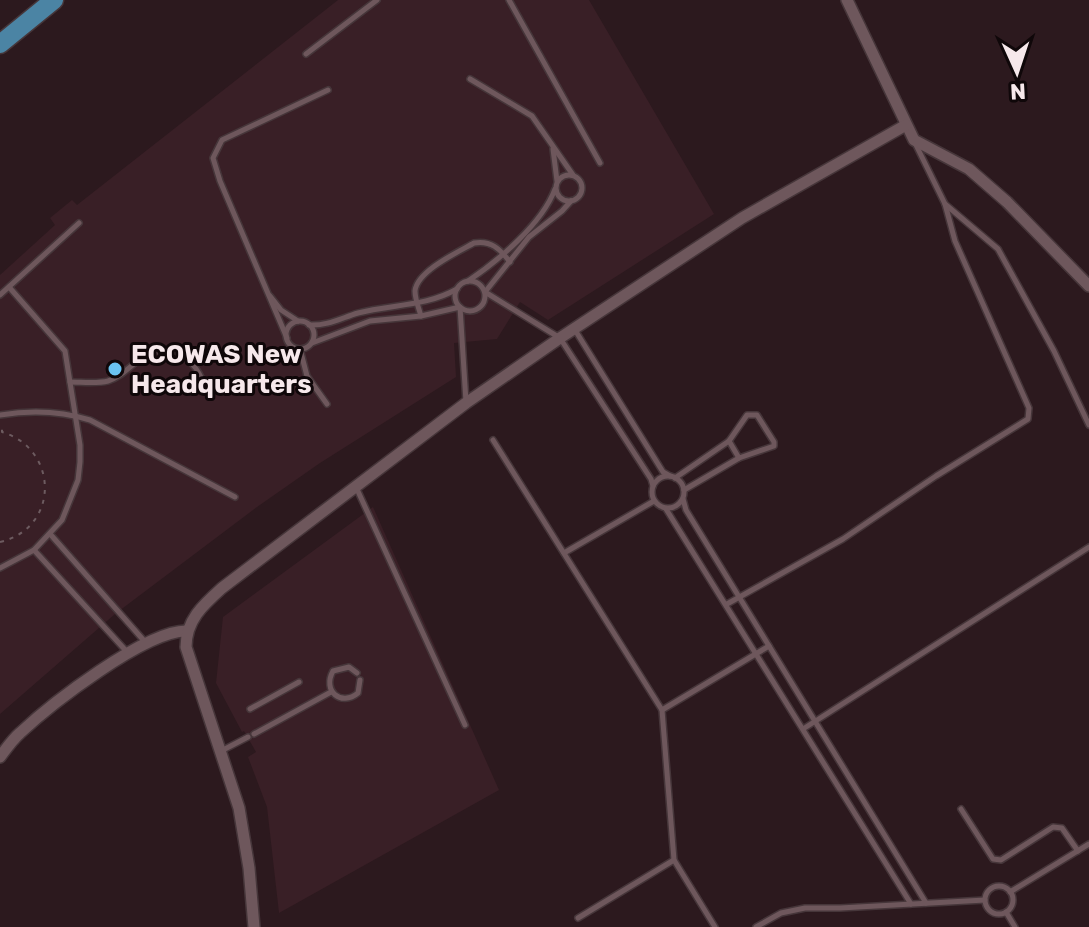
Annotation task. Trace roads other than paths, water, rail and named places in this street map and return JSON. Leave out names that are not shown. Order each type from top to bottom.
[{"type":"highway","points":[[0,44],[54,0]]},
{"type":"street","points":[[847,0],[914,140],[969,169],[1007,202],[1089,286]]},
{"type":"street","points":[[254,927],[243,823],[222,751],[191,665],[186,631],[203,606],[222,588],[466,403],[560,338],[742,218],[906,125]]},
{"type":"street","points":[[2,749],[84,682],[147,644],[174,631],[186,631]]},
{"type":"lane","points":[[306,54],[377,0]]},
{"type":"lane","points":[[509,0],[600,163]]},
{"type":"lane","points":[[328,90],[222,140],[213,158],[214,168],[287,338],[291,346],[300,349],[370,321],[421,316],[460,307],[469,311],[479,309],[485,301],[485,292],[529,237],[578,197],[582,189],[580,181],[532,116],[470,79]]},
{"type":"lane","points":[[727,604],[797,562],[831,546],[1028,419],[1029,408],[955,241],[945,204],[914,140]]},
{"type":"lane","points":[[267,292],[281,310],[309,325],[326,325],[359,313],[436,300],[489,267],[541,214],[557,181],[551,144]]},
{"type":"lane","points":[[557,181],[564,175],[573,175]]},
{"type":"lane","points":[[555,189],[559,197],[571,201]]},
{"type":"lane","points":[[945,204],[998,249],[1054,351],[1089,425]]},
{"type":"lane","points":[[0,295],[79,223]]},
{"type":"lane","points":[[421,316],[415,293],[420,279],[452,256],[481,242],[489,243],[510,262]]},
{"type":"lane","points":[[468,281],[480,284],[485,292],[560,338],[651,479],[654,501]]},
{"type":"lane","points":[[0,568],[34,550],[62,520],[78,480],[80,445],[65,351],[9,287]]},
{"type":"lane","points":[[457,289],[455,299],[460,307],[466,403]]},
{"type":"lane","points":[[287,338],[291,325],[300,322]]},
{"type":"lane","points":[[309,325],[314,335],[312,343]]},
{"type":"lane","points":[[574,329],[663,472],[684,490],[686,510],[926,903]]},
{"type":"lane","points":[[300,349],[307,376],[327,404]]},
{"type":"lane","points":[[70,382],[109,381],[148,353],[160,351],[174,352],[189,359],[198,369],[204,386]]},
{"type":"lane","points":[[1,415],[38,411],[90,420],[235,497]]},
{"type":"lane","points":[[653,486],[660,478],[672,477],[729,441],[747,415],[757,415],[774,442],[771,449],[739,458],[684,490]]},
{"type":"lane","points":[[493,440],[662,710],[674,860],[715,927]]},
{"type":"lane","points":[[729,441],[739,458]]},
{"type":"lane","points":[[356,487],[465,725]]},
{"type":"lane","points":[[666,509],[676,507],[683,499]]},
{"type":"lane","points":[[564,553],[654,501]]},
{"type":"lane","points":[[654,501],[666,509],[727,604],[911,904]]},
{"type":"lane","points":[[51,535],[147,644]]},
{"type":"lane","points":[[803,729],[1089,547]]},
{"type":"lane","points":[[34,550],[129,654]]},
{"type":"lane","points":[[662,710],[769,646]]},
{"type":"lane","points":[[357,673],[349,667],[333,671],[329,681],[331,692],[339,698],[350,699],[358,693],[360,680]]},
{"type":"lane","points":[[250,709],[299,682]]},
{"type":"lane","points":[[222,751],[331,692]]},
{"type":"lane","points":[[961,809],[993,859],[1001,860],[1053,827],[1062,828],[1078,851]]},
{"type":"lane","points":[[1010,892],[1089,844]]},
{"type":"lane","points":[[578,918],[674,860]]},
{"type":"lane","points":[[995,887],[1003,887],[1010,892],[1013,901],[1006,912],[997,914],[990,911],[985,900],[988,892],[995,887]]},
{"type":"lane","points":[[756,927],[781,913],[805,908],[985,900]]},
{"type":"lane","points":[[1006,912],[1015,927]]},
{"type":"place","name":"ECOWAS New Headquarters","points":[[115,369]]}]
